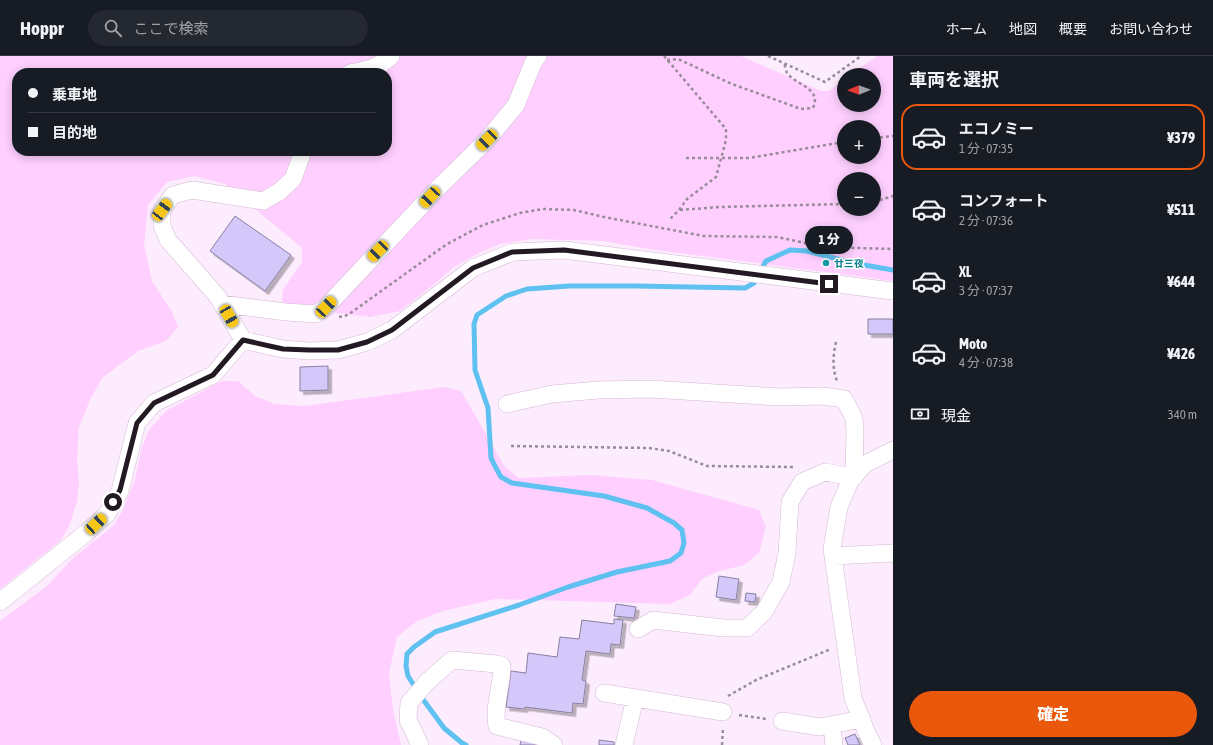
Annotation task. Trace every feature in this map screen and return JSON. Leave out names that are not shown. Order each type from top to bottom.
[{"type":"street","points":[[373,68],[386,62],[391,56]]},
{"type":"street","points":[[222,304],[316,314],[326,307],[440,186],[487,140],[516,105],[532,63],[538,56]]},
{"type":"street","points":[[301,156],[294,179],[279,192],[263,201],[192,190],[173,196],[162,210],[162,226],[168,240],[218,297],[243,340],[283,349],[309,350],[338,350],[367,342],[392,330],[473,268],[512,252],[564,250],[893,291]]},
{"type":"street","points":[[0,602],[86,533],[107,514],[120,490],[137,423],[154,403],[213,375],[243,340]]},
{"type":"street","points":[[507,404],[552,394],[598,390],[651,389],[780,397],[823,396],[844,398],[854,418],[854,477]]},
{"type":"street","points":[[874,745],[853,698],[832,549],[839,507],[850,481],[865,464],[893,450]]},
{"type":"street","points":[[638,629],[653,620],[723,628],[747,628],[764,612],[781,582],[787,553],[790,502],[802,482],[824,472],[854,477]]},
{"type":"street","points":[[833,556],[893,554]]},
{"type":"street","points":[[420,745],[408,720],[409,703],[427,682],[452,660],[497,664],[502,666],[502,676],[495,718],[497,726],[542,737],[554,745]]},
{"type":"street","points":[[604,694],[723,712]]},
{"type":"street","points":[[624,745],[635,698]]},
{"type":"street","points":[[782,722],[820,727],[832,726],[862,719]]},
{"type":"street","points":[[832,726],[834,745]]},
{"type":"path","points":[[664,56],[726,129],[726,140],[716,177],[687,199],[669,220]]},
{"type":"path","points":[[768,56],[825,82],[861,56]]},
{"type":"path","points":[[667,60],[678,59],[732,84],[801,109],[813,108],[816,101],[815,95],[787,72],[784,63]]},
{"type":"path","points":[[881,137],[893,136]]},
{"type":"path","points":[[686,158],[749,158],[837,143]]},
{"type":"path","points":[[881,200],[893,196]]},
{"type":"path","points":[[679,210],[720,207],[837,204]]},
{"type":"path","points":[[836,342],[833,355],[834,373],[844,398]]},
{"type":"path","points":[[512,446],[649,448],[669,451],[707,466],[795,467]]},
{"type":"path","points":[[782,722],[723,712],[723,698],[756,680],[845,643]]},
{"type":"shaded area","points":[[0,56],[741,56],[821,91],[829,91],[837,85],[837,112],[881,112],[881,68],[860,68],[877,56],[893,56],[893,281],[649,249],[603,241],[532,239],[500,244],[477,254],[454,267],[400,311],[370,317],[294,308],[285,306],[282,299],[283,290],[302,262],[302,248],[225,184],[194,176],[167,182],[148,205],[144,245],[152,281],[172,312],[178,327],[166,341],[138,351],[102,378],[90,400],[79,427],[77,459],[79,483],[77,501],[70,524],[61,540],[0,589]]},
{"type":"shaded area","points":[[222,381],[238,381],[255,396],[274,404],[305,406],[444,387],[461,391],[505,467],[519,478],[590,475],[652,480],[759,510],[766,527],[759,553],[744,565],[716,572],[702,579],[690,595],[670,604],[495,599],[443,611],[417,621],[397,637],[389,673],[393,710],[401,745],[0,745],[0,621],[46,587],[72,559],[113,526],[122,512],[134,483],[142,447],[149,430],[166,411]]},
{"type":"building","points":[[235,216],[291,255],[265,291],[210,251]]},
{"type":"building","points":[[868,319],[893,319],[893,334],[868,334]]},
{"type":"building","points":[[328,366],[328,390],[300,391],[300,367]]},
{"type":"building","points":[[719,576],[739,579],[736,600],[716,597]]},
{"type":"building","points":[[746,593],[756,594],[755,602],[745,601]]},
{"type":"building","points":[[616,604],[636,607],[634,618],[614,616]]},
{"type":"building","points":[[614,619],[623,620],[620,645],[611,644],[610,654],[586,651],[582,680],[586,681],[583,704],[573,703],[572,713],[525,707],[524,709],[506,707],[511,671],[526,673],[528,653],[557,657],[560,637],[579,639],[582,620],[614,624]]},
{"type":"building","points":[[855,734],[860,745],[848,745],[845,738]]},
{"type":"building","points":[[521,740],[536,742],[535,745],[520,745]]},
{"type":"building","points":[[599,740],[614,742],[614,745],[599,745]]},
{"type":"waterway","points":[[466,745],[444,728],[408,676],[406,666],[407,654],[414,647],[435,632],[519,605],[568,587],[617,572],[670,561],[681,553],[684,543],[682,530],[674,523],[647,508],[604,496],[512,483],[501,477],[491,458],[488,408],[475,370],[474,324],[477,315],[506,296],[527,289],[569,286],[745,288],[754,283],[766,261],[790,250],[807,251],[853,263],[893,270]]},
{"type":"place","name":"廿三夜","points":[[826,263]]},
{"type":"route","points":[[113,502],[120,490],[137,423],[154,403],[213,375],[243,340],[283,349],[309,350],[338,350],[367,342],[392,330],[473,268],[512,252],[564,250],[829,284]]}]
